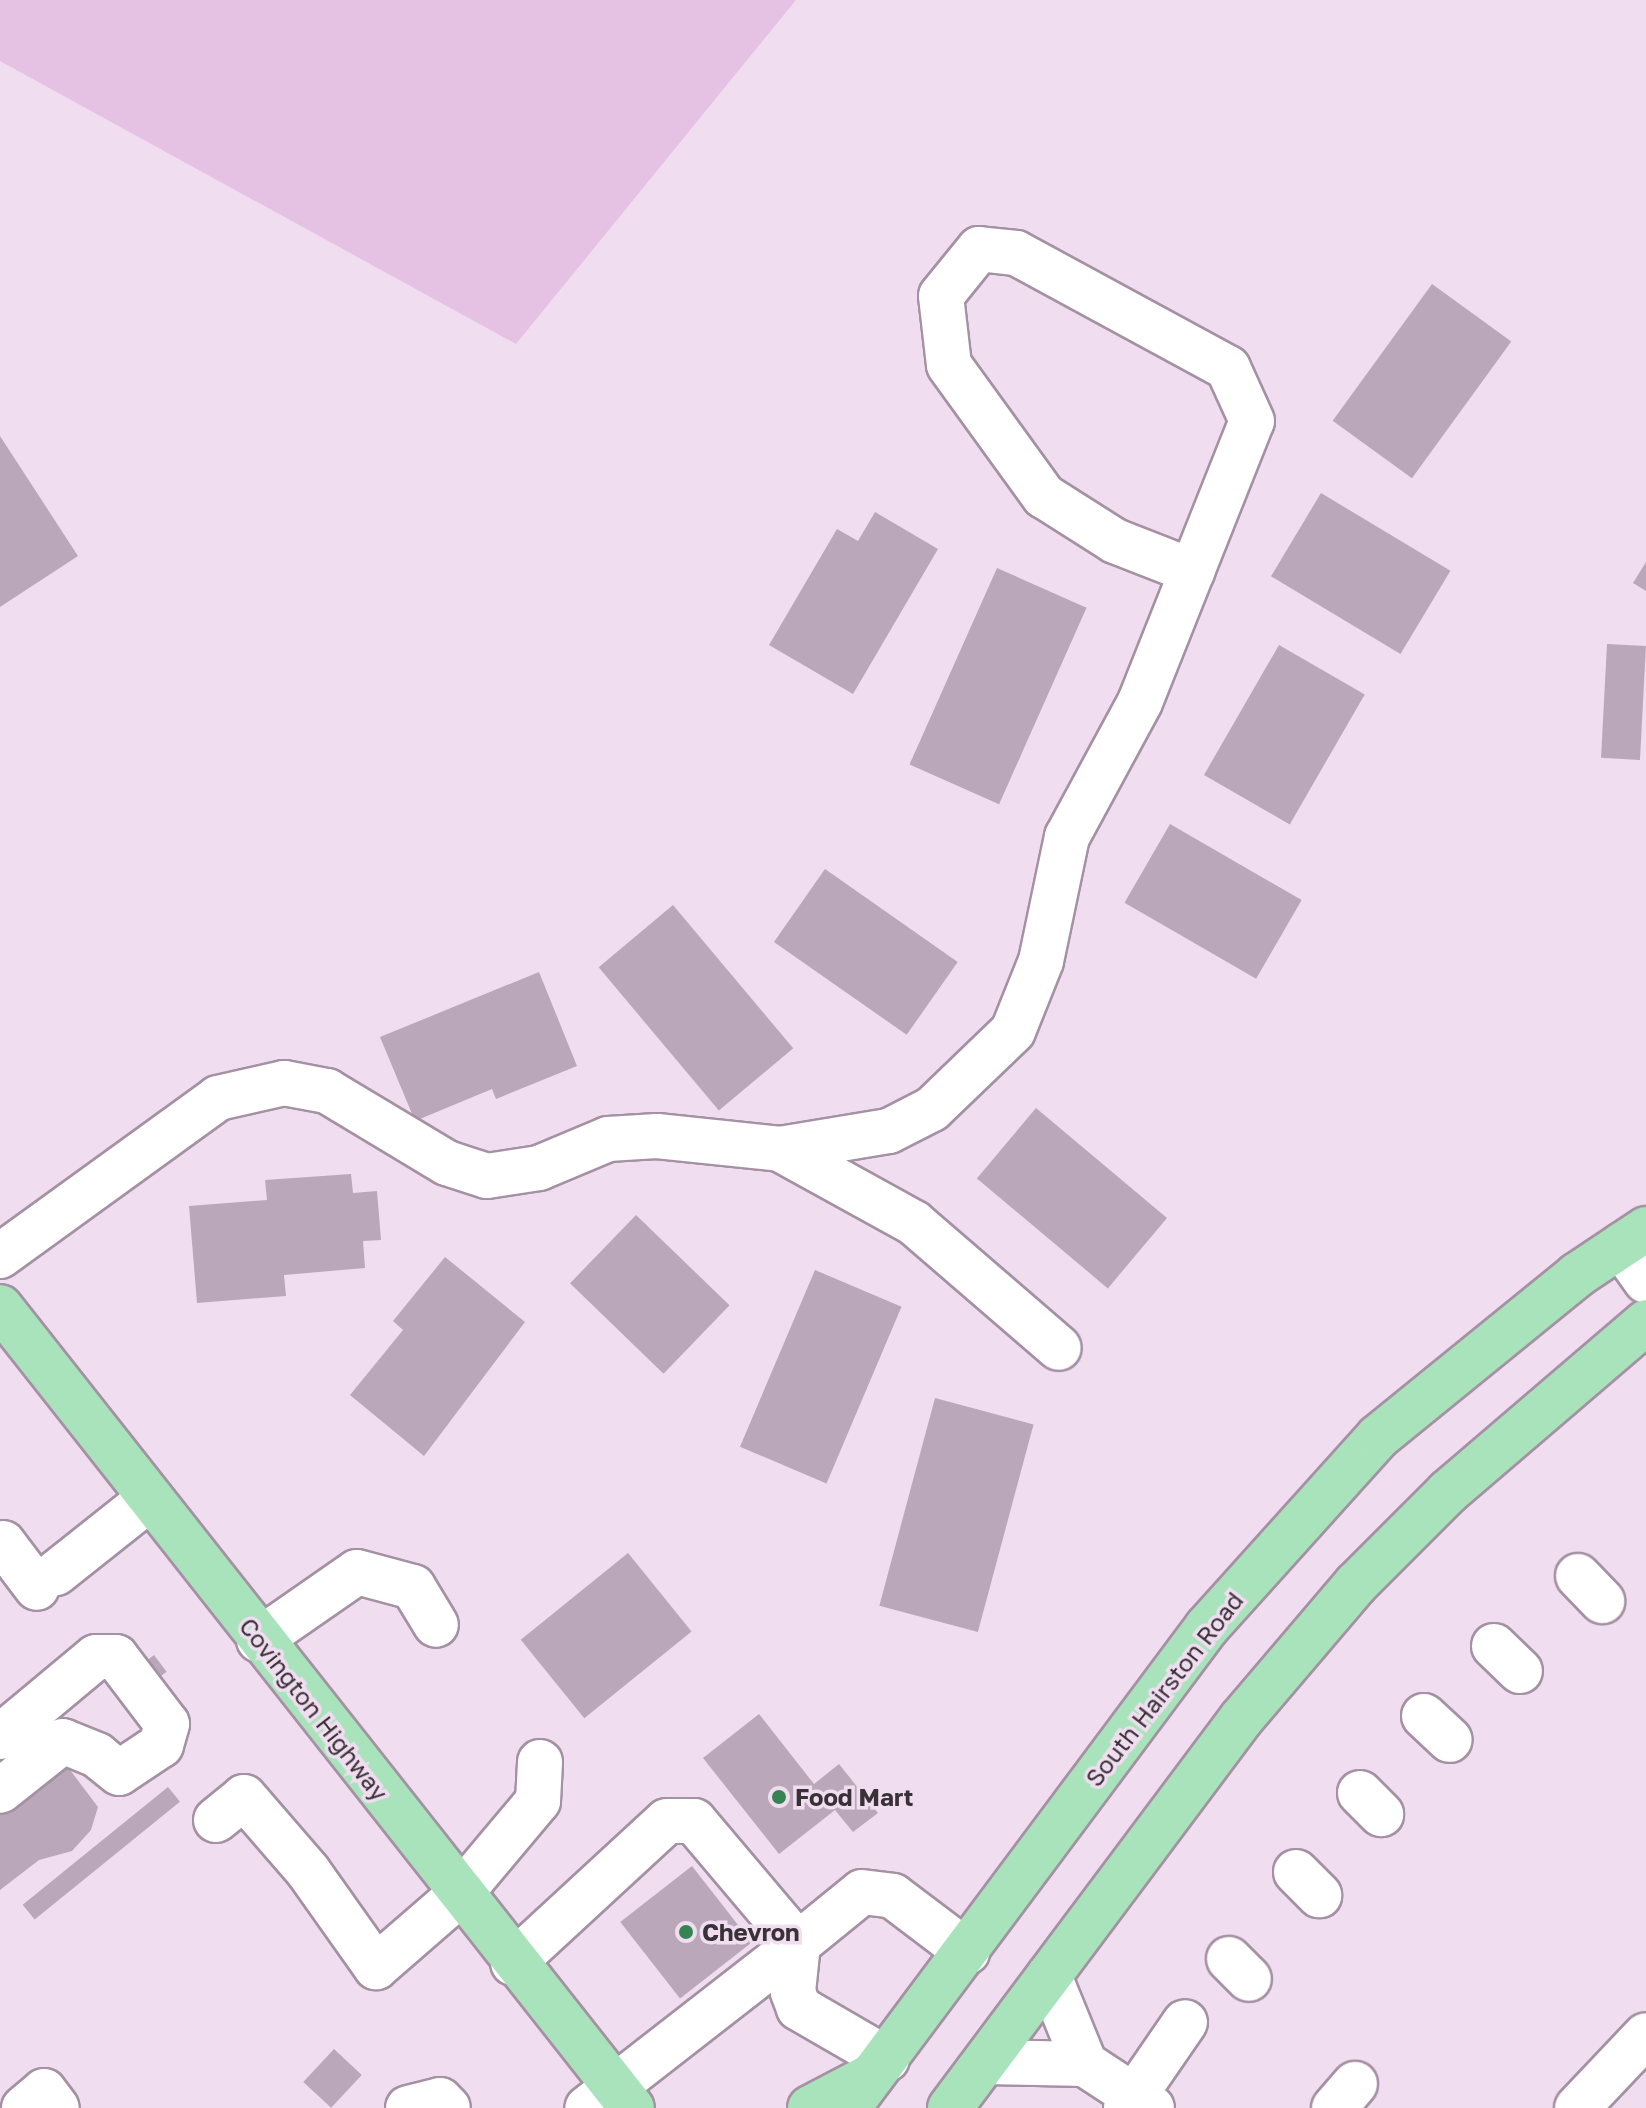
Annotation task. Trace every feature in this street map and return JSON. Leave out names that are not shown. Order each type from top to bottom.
[{"type":"main road","name":"South Hairston Road","points":[[848,2108],[1207,1627],[1378,1437],[1634,1237]]},
{"type":"main road","name":"Covington Highway","points":[[0,1307],[513,1963],[611,2101]]},
{"type":"main road","points":[[950,2108],[1241,1719],[1356,1584],[1448,1492],[1646,1322]]},
{"type":"main road","points":[[810,2108],[882,2066]]},
{"type":"street","points":[[0,1256],[218,1098],[284,1083],[327,1091],[447,1163],[487,1176],[539,1168],[608,1139],[657,1136],[780,1149],[889,1131],[932,1109],[1013,1031],[1041,961],[1067,837],[1140,702],[1252,421],[1228,368],[1016,253],[979,249],[941,296],[949,365],[1044,496],[1115,541],[1192,571]]},
{"type":"street","points":[[780,1149],[914,1223],[1059,1348]]},
{"type":"street","points":[[1634,1237],[1646,1281]]},
{"type":"street","points":[[3,1543],[46,1581],[149,1499]]},
{"type":"street","points":[[259,1640],[357,1572],[413,1587],[436,1625]]},
{"type":"street","points":[[0,1737],[96,1657],[116,1657],[167,1724],[161,1745],[119,1773],[97,1755],[63,1741],[0,1791]]},
{"type":"street","points":[[216,1820],[244,1797],[308,1871],[376,1967],[459,1895],[538,1801],[540,1762]]},
{"type":"street","points":[[513,1963],[667,1821],[694,1821],[798,1944],[793,1992],[799,2008],[882,2066]]},
{"type":"street","points":[[611,2101],[862,1892],[893,1896],[967,1952]]},
{"type":"street","points":[[1049,1976],[1085,2064],[1137,2104],[1185,2022]]},
{"type":"street","points":[[1577,2108],[1626,2046]]},
{"type":"street","points":[[985,2062],[1085,2064]]},
{"type":"street","points":[[24,2108],[44,2091],[57,2108]]},
{"type":"street","points":[[0,2098],[8,2108]]},
{"type":"street","points":[[408,2108],[440,2100],[448,2108]]},
{"type":"shaded area","points":[[0,0],[796,0],[516,344],[0,61]]},
{"type":"building","points":[[1432,284],[1511,342],[1412,478],[1333,421]]},
{"type":"building","points":[[0,436],[78,556],[0,607]]},
{"type":"building","points":[[1321,493],[1450,571],[1400,654],[1271,576]]},
{"type":"building","points":[[875,512],[938,549],[853,694],[769,645],[837,529],[858,541]]},
{"type":"building","points":[[1646,562],[1646,591],[1633,583]]},
{"type":"building","points":[[997,568],[1087,608],[999,804],[910,764]]},
{"type":"building","points":[[1607,644],[1646,646],[1640,760],[1601,758]]},
{"type":"building","points":[[1279,645],[1365,694],[1290,824],[1204,775]]},
{"type":"building","points":[[1170,824],[1302,900],[1256,979],[1124,903]]},
{"type":"building","points":[[825,869],[958,962],[907,1035],[774,942]]},
{"type":"building","points":[[673,905],[793,1048],[719,1111],[599,967]]},
{"type":"building","points":[[539,972],[577,1066],[496,1099],[492,1089],[415,1121],[380,1037]]},
{"type":"building","points":[[1036,1108],[1167,1218],[1108,1288],[977,1178]]},
{"type":"building","points":[[351,1174],[353,1193],[377,1191],[381,1240],[363,1241],[365,1268],[284,1275],[286,1296],[197,1303],[189,1206],[267,1200],[265,1180]]},
{"type":"building","points":[[636,1215],[730,1305],[664,1374],[570,1283]]},
{"type":"building","points":[[445,1257],[525,1322],[424,1456],[350,1395],[403,1330],[393,1321]]},
{"type":"building","points":[[815,1270],[902,1307],[827,1483],[740,1447]]},
{"type":"building","points":[[935,1398],[1034,1424],[978,1632],[879,1606]]},
{"type":"building","points":[[628,1553],[692,1631],[584,1718],[521,1640]]},
{"type":"building","points":[[154,1655],[167,1672],[131,1699],[118,1682]]},
{"type":"building","name":"Food Mart","points":[[759,1714],[814,1784],[839,1764],[878,1813],[853,1832],[835,1810],[779,1854],[703,1758]]},
{"type":"building","points":[[64,1762],[98,1807],[91,1830],[72,1851],[39,1860],[0,1890],[0,1812]]},
{"type":"building","points":[[168,1787],[180,1802],[35,1919],[23,1905]]},
{"type":"building","name":"Chevron","points":[[692,1866],[752,1942],[680,1998],[620,1922]]},
{"type":"building","points":[[334,2049],[362,2075],[331,2108],[303,2082]]},
{"type":"place","name":"Food Mart","points":[[779,1797]]},
{"type":"place","name":"Chevron","points":[[686,1932]]}]
